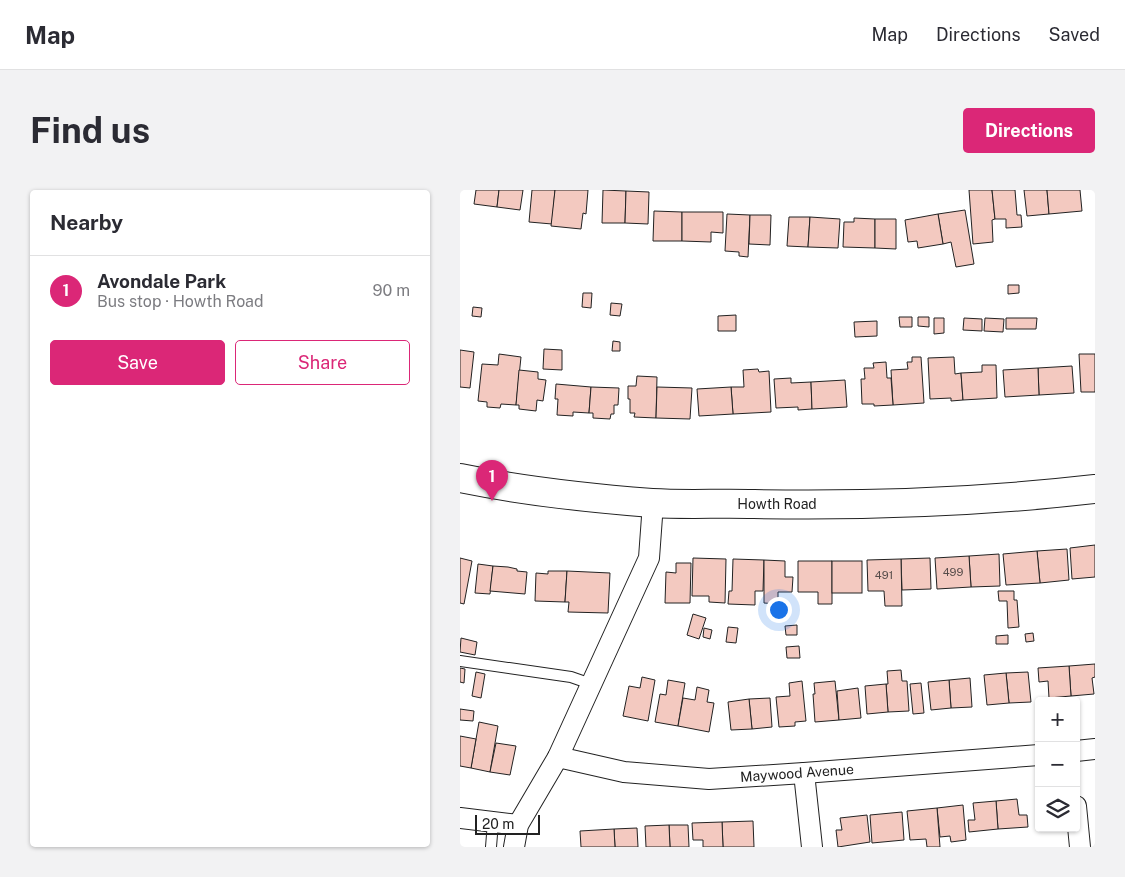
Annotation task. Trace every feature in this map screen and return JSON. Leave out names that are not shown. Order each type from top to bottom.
[{"type":"main road","name":"Howth Road","points":[[460,478],[530,491],[653,503],[909,503],[1032,496],[1095,489]]},
{"type":"street","points":[[514,847],[518,826],[558,757],[649,558],[653,503]]},
{"type":"street","points":[[1080,751],[1095,749]]},
{"type":"street","name":"Maywood Avenue","points":[[558,757],[624,772],[710,779],[804,774],[1035,755]]},
{"type":"street","points":[[804,774],[812,847]]},
{"type":"street","points":[[460,818],[518,826]]},
{"type":"street","points":[[1079,832],[1080,847]]},
{"type":"lane","points":[[460,661],[571,677],[591,684]]},
{"type":"lane","points":[[491,847],[493,822]]},
{"type":"building","points":[[476,190],[499,190],[497,207],[474,204]]},
{"type":"building","points":[[499,190],[523,190],[520,210],[497,207]]},
{"type":"building","points":[[532,190],[555,190],[552,224],[529,222]]},
{"type":"building","points":[[555,190],[588,190],[586,214],[583,213],[581,229],[551,226]]},
{"type":"building","points":[[603,190],[626,191],[625,223],[602,223]]},
{"type":"building","points":[[969,190],[992,190],[995,219],[992,220],[993,242],[973,244]]},
{"type":"building","points":[[992,190],[1015,190],[1017,215],[1021,215],[1022,227],[1006,228],[1006,219],[995,219]]},
{"type":"building","points":[[1024,190],[1047,190],[1049,214],[1027,216]]},
{"type":"building","points":[[1047,190],[1080,190],[1082,211],[1049,214]]},
{"type":"building","points":[[626,191],[649,192],[648,224],[625,223]]},
{"type":"building","points":[[965,210],[974,264],[956,267],[951,242],[943,244],[938,214]]},
{"type":"building","points":[[654,211],[682,212],[682,241],[653,241]]},
{"type":"building","points":[[682,212],[723,212],[723,233],[711,232],[711,242],[682,241]]},
{"type":"building","points":[[727,214],[750,215],[748,257],[739,256],[739,252],[725,251]]},
{"type":"building","points":[[938,214],[943,244],[918,248],[917,241],[908,242],[905,220]]},
{"type":"building","points":[[750,215],[771,215],[770,245],[749,244]]},
{"type":"building","points":[[789,217],[810,217],[808,247],[787,246]]},
{"type":"building","points":[[810,217],[840,219],[838,248],[808,247]]},
{"type":"building","points":[[854,218],[875,219],[875,248],[843,247],[844,222],[854,222]]},
{"type":"building","points":[[875,219],[896,219],[896,249],[875,248]]},
{"type":"building","points":[[1008,285],[1019,285],[1019,293],[1008,294]]},
{"type":"building","points":[[583,293],[592,293],[591,308],[582,307]]},
{"type":"building","points":[[611,303],[622,304],[620,316],[610,315]]},
{"type":"building","points":[[473,307],[482,308],[481,317],[472,316]]},
{"type":"building","points":[[736,315],[736,331],[718,331],[718,316]]},
{"type":"building","points":[[899,317],[912,317],[912,327],[900,327]]},
{"type":"building","points":[[918,317],[929,317],[929,327],[918,326]]},
{"type":"building","points":[[934,318],[944,318],[944,333],[934,334]]},
{"type":"building","points":[[964,318],[982,319],[982,331],[963,330]]},
{"type":"building","points":[[985,318],[1004,319],[1003,332],[984,331]]},
{"type":"building","points":[[1006,318],[1037,318],[1036,329],[1006,329]]},
{"type":"building","points":[[877,321],[877,336],[855,337],[854,322]]},
{"type":"building","points":[[613,341],[620,342],[620,351],[612,351]]},
{"type":"building","points":[[544,349],[562,350],[562,370],[543,369]]},
{"type":"building","points":[[460,350],[474,352],[470,388],[460,387]]},
{"type":"building","points":[[499,354],[521,357],[516,405],[501,404],[500,408],[487,407],[487,402],[478,401],[482,364],[498,365]]},
{"type":"building","points":[[1079,354],[1095,354],[1095,392],[1081,392]]},
{"type":"building","points":[[912,357],[921,357],[924,403],[893,405],[891,370],[908,369],[907,362],[912,362]]},
{"type":"building","points":[[954,357],[955,374],[961,373],[963,400],[951,401],[951,398],[930,399],[928,358]]},
{"type":"building","points":[[886,362],[887,378],[891,378],[893,405],[874,406],[874,404],[862,404],[861,379],[865,379],[864,368],[874,368],[873,363]]},
{"type":"building","points":[[982,365],[996,365],[997,398],[963,400],[961,373],[982,372]]},
{"type":"building","points":[[1072,366],[1074,393],[1039,395],[1038,368]]},
{"type":"building","points":[[1038,368],[1039,395],[1005,397],[1003,370]]},
{"type":"building","points":[[758,369],[759,372],[769,371],[771,412],[733,414],[731,387],[744,387],[743,370]]},
{"type":"building","points":[[519,370],[538,372],[538,379],[546,380],[543,401],[537,400],[536,411],[519,409],[519,405],[516,405]]},
{"type":"building","points":[[637,376],[657,377],[656,418],[634,417],[635,413],[630,413],[628,386],[636,386]]},
{"type":"building","points":[[791,378],[791,383],[811,382],[812,409],[798,410],[798,407],[776,408],[774,379]]},
{"type":"building","points":[[845,380],[847,407],[812,409],[811,382]]},
{"type":"building","points":[[556,384],[591,387],[589,413],[573,412],[573,416],[557,415],[558,399],[555,399]]},
{"type":"building","points":[[591,387],[619,388],[618,405],[614,405],[614,414],[611,414],[610,419],[593,418],[593,413],[589,413]]},
{"type":"building","points":[[657,387],[692,388],[690,419],[656,418]]},
{"type":"building","points":[[731,387],[733,414],[699,416],[697,389]]},
{"type":"building","points":[[1095,545],[1095,577],[1072,579],[1070,548]]},
{"type":"building","points":[[1067,549],[1069,580],[1040,583],[1037,551]]},
{"type":"building","points":[[1037,551],[1040,583],[1006,585],[1003,554]]},
{"type":"building","points":[[999,554],[1000,586],[971,587],[969,556]]},
{"type":"building","points":[[969,556],[971,587],[937,589],[935,558]]},
{"type":"building","points":[[460,558],[472,561],[464,604],[460,603]]},
{"type":"building","points":[[693,558],[726,559],[725,603],[709,602],[709,596],[692,596]]},
{"type":"building","points":[[930,558],[931,589],[902,590],[901,559]]},
{"type":"building","points":[[733,559],[764,560],[763,591],[755,591],[755,605],[728,604],[729,591],[732,591]]},
{"type":"building","points":[[901,559],[902,606],[885,606],[884,591],[868,591],[867,560]]},
{"type":"building","points":[[764,560],[785,561],[785,577],[793,577],[792,592],[778,592],[778,604],[764,603]]},
{"type":"building","points":[[798,561],[832,561],[832,604],[818,604],[818,592],[798,592]]},
{"type":"building","points":[[832,561],[862,561],[862,593],[832,593]]},
{"type":"building","points":[[676,563],[691,563],[690,603],[665,603],[666,572],[676,573]]},
{"type":"building","points":[[478,564],[493,566],[490,594],[475,593]]},
{"type":"building","points":[[493,566],[508,567],[517,569],[517,571],[527,572],[525,594],[490,591]]},
{"type":"building","points":[[548,571],[567,571],[565,602],[535,601],[536,573],[548,574]]},
{"type":"building","points":[[567,571],[610,573],[608,613],[568,612],[569,602],[565,602]]},
{"type":"building","points":[[998,591],[1014,591],[1014,600],[1017,600],[1019,627],[1008,628],[1007,601],[999,601]]},
{"type":"building","points":[[693,614],[706,618],[699,639],[687,635]]},
{"type":"building","points":[[797,625],[797,635],[786,635],[785,626]]},
{"type":"building","points":[[728,627],[738,628],[736,643],[726,642]]},
{"type":"building","points":[[704,628],[712,630],[710,639],[703,637]]},
{"type":"building","points":[[1033,633],[1034,641],[1026,642],[1025,634]]},
{"type":"building","points":[[1008,635],[1008,644],[996,644],[996,636]]},
{"type":"building","points":[[461,638],[477,642],[475,655],[460,652]]},
{"type":"building","points":[[799,646],[800,658],[787,658],[786,647]]},
{"type":"building","points":[[1095,664],[1095,677],[1092,678],[1094,694],[1071,696],[1069,666]]},
{"type":"building","points":[[1069,666],[1071,696],[1049,697],[1048,681],[1039,682],[1038,668]]},
{"type":"building","points":[[460,668],[465,669],[464,683],[460,682]]},
{"type":"building","points":[[901,670],[902,681],[907,681],[909,711],[888,712],[887,671]]},
{"type":"building","points":[[476,672],[485,674],[481,698],[472,696]]},
{"type":"building","points":[[1028,672],[1031,702],[1009,703],[1006,673]]},
{"type":"building","points":[[1006,673],[1009,703],[987,705],[984,675]]},
{"type":"building","points":[[642,677],[655,680],[648,721],[623,716],[629,686],[640,688]]},
{"type":"building","points":[[970,678],[972,707],[951,708],[949,680]]},
{"type":"building","points":[[668,680],[685,683],[678,726],[655,722],[660,694],[666,695]]},
{"type":"building","points":[[949,680],[951,708],[931,710],[928,682]]},
{"type":"building","points":[[802,681],[806,721],[795,722],[795,726],[779,727],[776,697],[790,696],[789,683]]},
{"type":"building","points":[[835,681],[839,720],[815,722],[814,683]]},
{"type":"building","points":[[921,683],[924,713],[913,714],[910,684]]},
{"type":"building","points":[[886,684],[888,712],[867,714],[865,686]]},
{"type":"building","points":[[697,687],[709,690],[707,702],[714,703],[709,732],[678,726],[683,698],[695,700]]},
{"type":"building","points":[[858,688],[861,718],[839,720],[837,691]]},
{"type":"building","points":[[770,698],[772,727],[752,729],[749,699]]},
{"type":"building","points":[[749,699],[752,729],[731,730],[728,702]]},
{"type":"building","points":[[460,709],[474,711],[473,721],[460,720]]},
{"type":"building","points":[[479,722],[498,726],[490,772],[471,768]]},
{"type":"building","points":[[460,736],[476,739],[471,768],[460,766]]},
{"type":"building","points":[[496,743],[516,746],[510,775],[490,772]]},
{"type":"building","points":[[1017,799],[1019,815],[1027,815],[1028,827],[998,829],[996,801]]},
{"type":"building","points":[[996,801],[998,829],[969,832],[968,820],[975,820],[973,803]]},
{"type":"building","points":[[963,805],[966,840],[951,842],[950,836],[940,837],[937,808]]},
{"type":"building","points":[[937,808],[940,847],[927,847],[926,839],[910,840],[907,811]]},
{"type":"building","points":[[902,812],[904,840],[872,843],[870,815]]},
{"type":"building","points":[[867,815],[870,842],[838,847],[836,830],[842,830],[840,818]]},
{"type":"building","points":[[753,821],[754,847],[723,847],[722,822]]},
{"type":"building","points":[[722,822],[723,847],[703,847],[703,840],[693,840],[692,823]]},
{"type":"building","points":[[669,825],[688,825],[689,847],[670,847]]},
{"type":"building","points":[[669,825],[670,847],[646,847],[645,826]]},
{"type":"building","points":[[637,828],[638,847],[615,847],[614,829]]},
{"type":"building","points":[[614,829],[615,847],[581,847],[580,831]]},
{"type":"place","name":"Avondale Park","points":[[492,501]]}]
